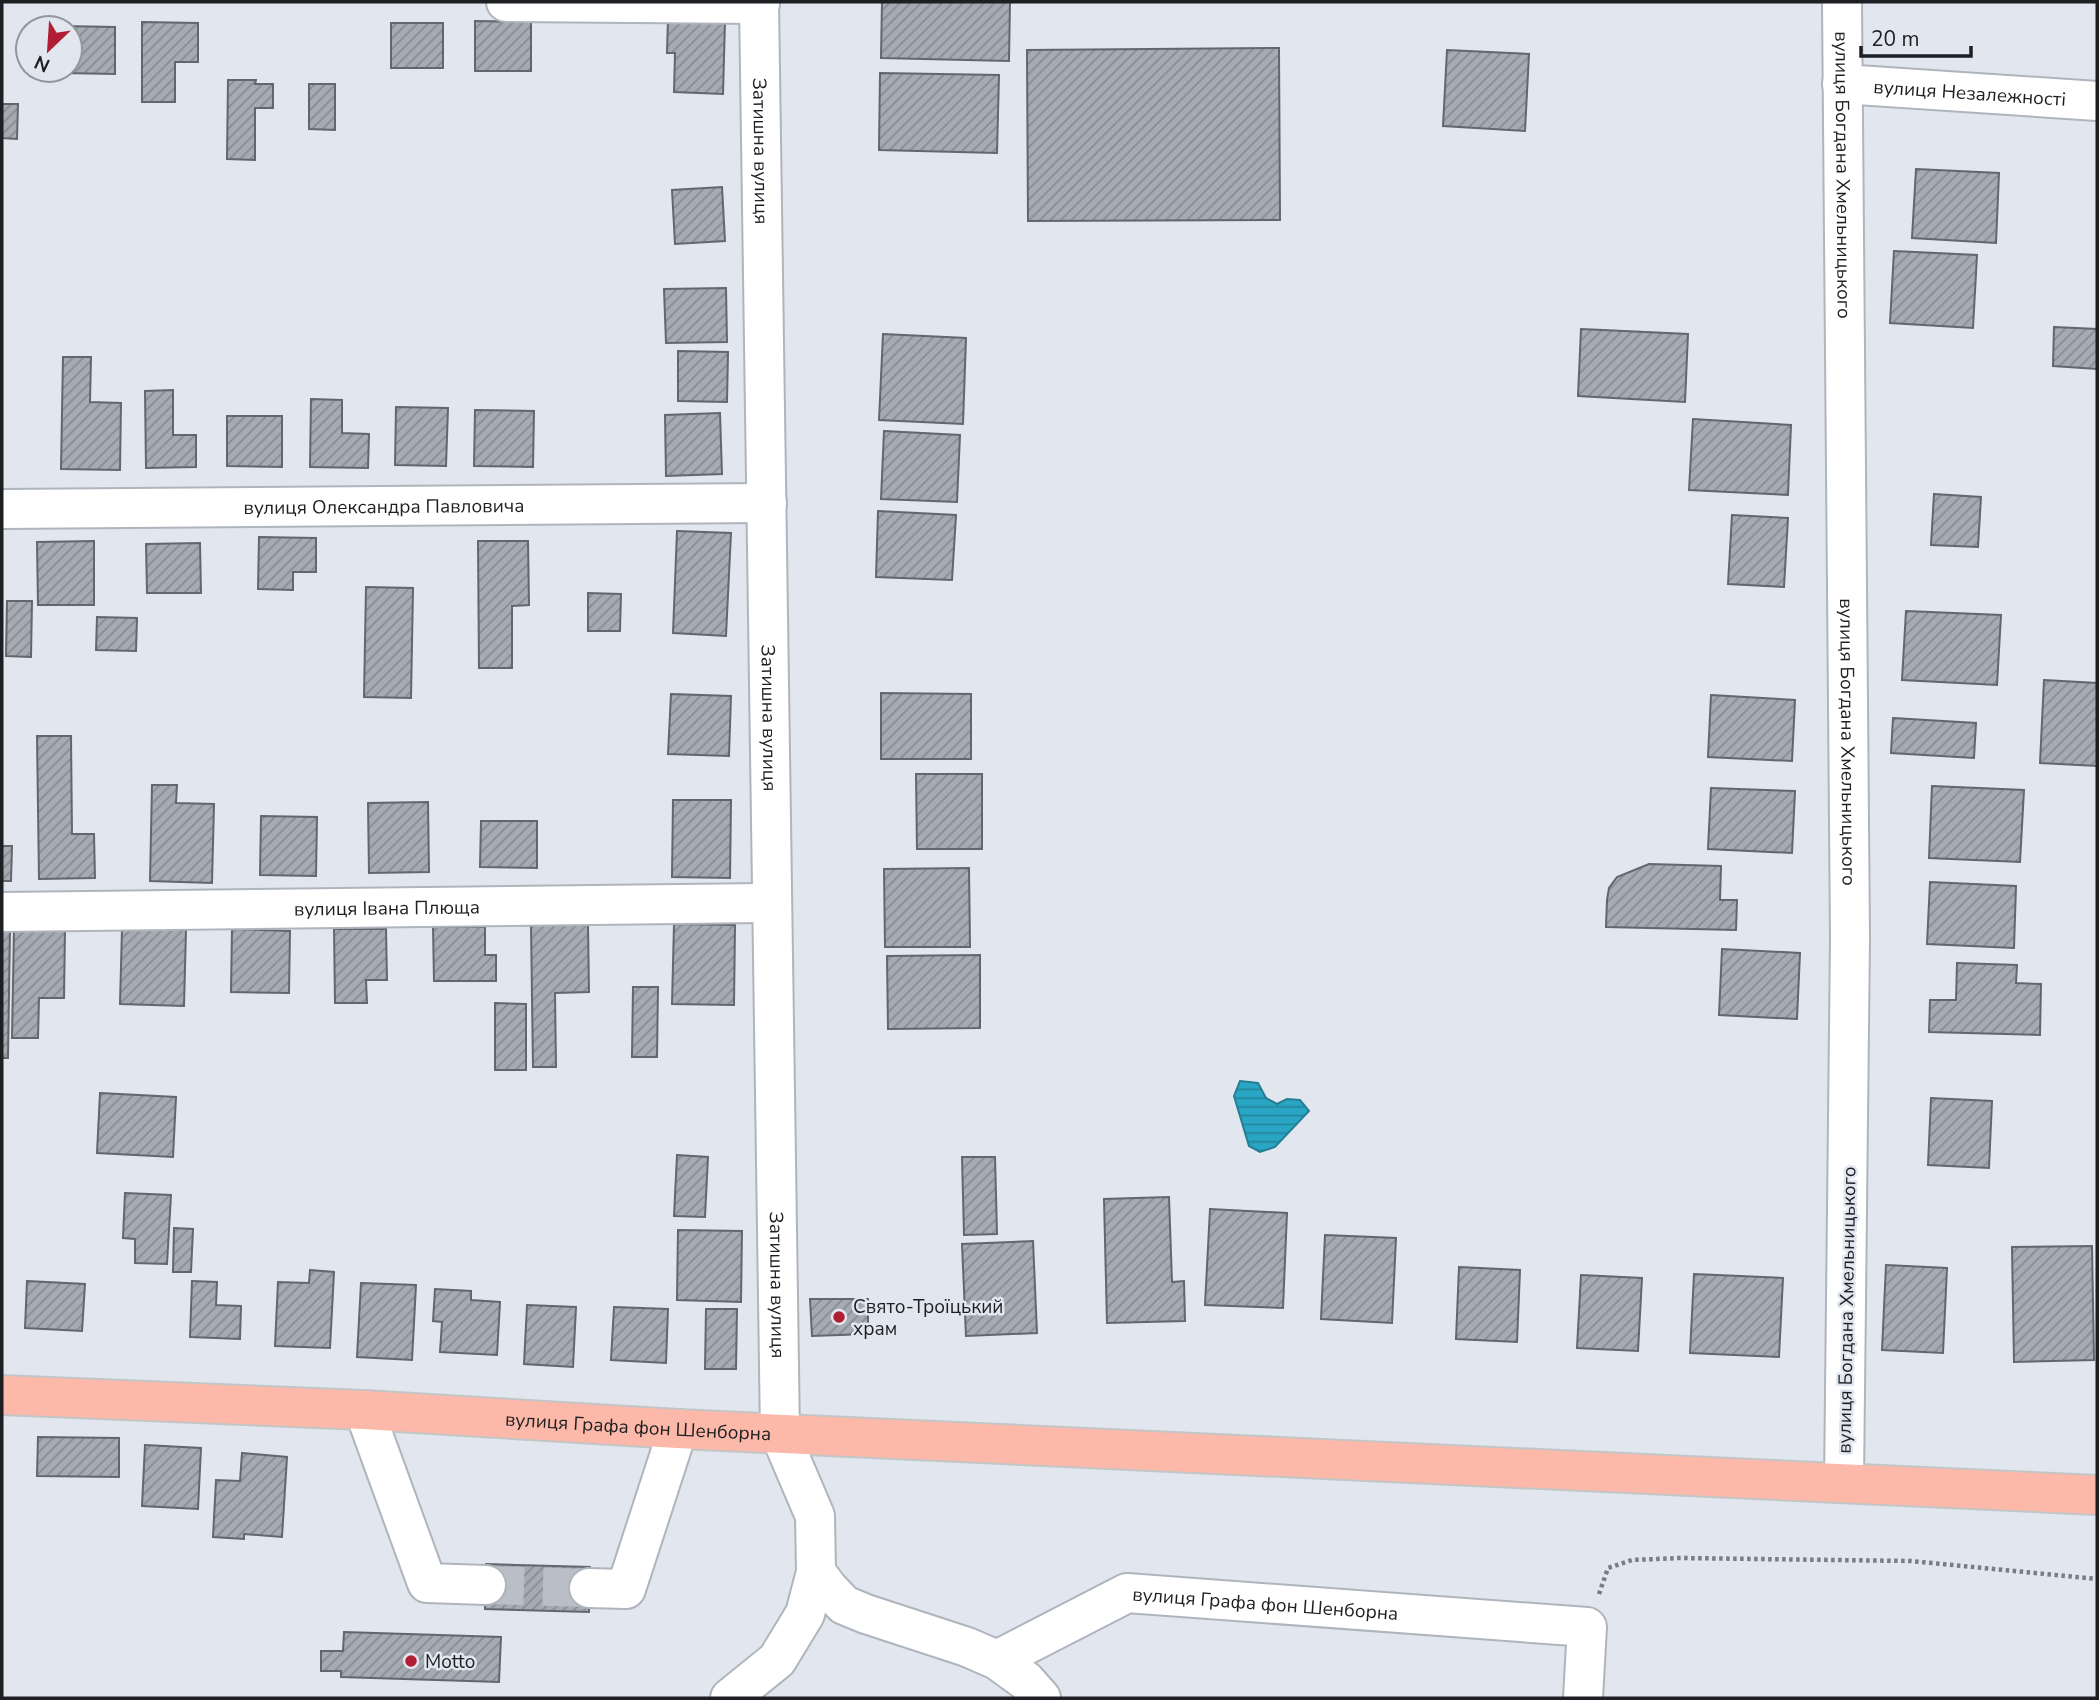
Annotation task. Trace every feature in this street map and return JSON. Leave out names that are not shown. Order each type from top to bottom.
[{"type":"highway","name":"вулиця Графа фон Шенборна","points":[[2,1395],[364,1410],[780,1434]]},
{"type":"highway","points":[[780,1434],[2097,1495]]},
{"type":"street","points":[[506,2],[760,3]]},
{"type":"street","name":"вулиця Богдана Хмельницького","points":[[1842,2],[1850,924],[1844,1483]]},
{"type":"street","name":"Затишна вулиця","points":[[760,3],[780,1434]]},
{"type":"street","name":"вулиця Незалежності","points":[[1842,84],[2097,101]]},
{"type":"street","name":"вулиця Олександра Павловича","points":[[2,509],[766,503]]},
{"type":"street","name":"вулиця Івана Плюща","points":[[2,912],[772,903]]},
{"type":"street","points":[[364,1410],[427,1583],[486,1585]]},
{"type":"street","points":[[589,1588],[626,1589],[678,1429]]},
{"type":"street","name":"вулиця Графа фон Шенборна","points":[[730,1698],[777,1660],[804,1614],[816,1572],[815,1516],[780,1434]]},
{"type":"street","points":[[816,1572],[845,1605],[997,1660],[1026,1681],[1041,1698]]},
{"type":"street","name":"вулиця Графа фон Шенборна","points":[[997,1660],[1127,1593],[1587,1627]]},
{"type":"street","points":[[1583,1698],[1587,1627]]},
{"type":"path","points":[[1587,1627],[1608,1568],[1632,1560],[1680,1558],[1910,1561],[2097,1579]]},
{"type":"water","points":[[1240,1081],[1258,1083],[1266,1098],[1277,1104],[1287,1099],[1300,1100],[1309,1111],[1275,1147],[1260,1152],[1249,1146],[1234,1096]]},
{"type":"building","points":[[882,2],[1010,2],[1009,61],[881,58]]},
{"type":"building","points":[[668,19],[725,22],[723,94],[674,92],[675,53],[667,53]]},
{"type":"building","points":[[475,21],[531,22],[531,71],[475,71]]},
{"type":"building","points":[[142,22],[198,23],[198,62],[175,62],[175,102],[142,102]]},
{"type":"building","points":[[391,23],[443,23],[443,68],[391,68]]},
{"type":"building","points":[[84,26],[115,27],[115,74],[84,73]]},
{"type":"building","points":[[1279,48],[1280,220],[1028,221],[1027,50]]},
{"type":"building","points":[[1447,50],[1529,54],[1525,131],[1443,126]]},
{"type":"building","points":[[880,73],[999,75],[997,153],[879,150]]},
{"type":"building","points":[[228,80],[256,80],[255,84],[273,84],[273,108],[255,108],[255,160],[227,159]]},
{"type":"building","points":[[309,84],[335,84],[335,130],[309,129]]},
{"type":"building","points":[[2,104],[18,104],[17,139],[2,138]]},
{"type":"building","points":[[1916,169],[1999,173],[1996,243],[1912,238]]},
{"type":"building","points":[[722,187],[725,241],[675,244],[672,190]]},
{"type":"building","points":[[1894,251],[1977,255],[1973,328],[1890,323]]},
{"type":"building","points":[[726,288],[727,342],[666,343],[664,289]]},
{"type":"building","points":[[2054,327],[2097,329],[2097,369],[2053,366]]},
{"type":"building","points":[[1581,329],[1688,334],[1685,402],[1578,396]]},
{"type":"building","points":[[883,334],[966,338],[963,424],[879,420]]},
{"type":"building","points":[[678,351],[728,352],[727,402],[678,401]]},
{"type":"building","points":[[63,357],[91,357],[90,402],[121,403],[120,470],[61,469]]},
{"type":"building","points":[[173,390],[173,435],[196,435],[196,467],[146,468],[145,391]]},
{"type":"building","points":[[311,399],[342,400],[342,433],[369,434],[368,468],[310,467]]},
{"type":"building","points":[[396,407],[448,408],[446,466],[395,465]]},
{"type":"building","points":[[475,410],[534,411],[533,467],[474,466]]},
{"type":"building","points":[[720,413],[722,474],[666,476],[665,415]]},
{"type":"building","points":[[227,416],[282,416],[282,467],[227,466]]},
{"type":"building","points":[[1693,419],[1791,425],[1788,495],[1689,490]]},
{"type":"building","points":[[884,431],[960,435],[957,502],[881,499]]},
{"type":"building","points":[[1934,494],[1981,497],[1978,547],[1931,545]]},
{"type":"building","points":[[878,511],[956,515],[952,580],[876,577]]},
{"type":"building","points":[[1732,515],[1788,518],[1784,587],[1728,584]]},
{"type":"building","points":[[677,531],[731,533],[726,636],[673,633]]},
{"type":"building","points":[[259,537],[316,538],[316,572],[293,572],[293,590],[258,589]]},
{"type":"building","points":[[94,541],[94,605],[38,605],[37,542]]},
{"type":"building","points":[[478,541],[528,541],[529,605],[512,606],[512,668],[479,668]]},
{"type":"building","points":[[200,543],[201,593],[147,593],[146,544]]},
{"type":"building","points":[[366,587],[413,588],[411,698],[364,697]]},
{"type":"building","points":[[588,593],[621,594],[620,631],[588,631]]},
{"type":"building","points":[[7,601],[32,601],[31,657],[6,656]]},
{"type":"building","points":[[1906,611],[2001,615],[1997,685],[1902,680]]},
{"type":"building","points":[[97,617],[137,618],[136,651],[96,650]]},
{"type":"building","points":[[2044,680],[2097,683],[2097,766],[2040,763]]},
{"type":"building","points":[[881,693],[971,694],[971,759],[881,759]]},
{"type":"building","points":[[671,694],[731,696],[729,756],[668,754]]},
{"type":"building","points":[[1711,695],[1795,700],[1792,761],[1708,757]]},
{"type":"building","points":[[1893,718],[1976,723],[1974,758],[1891,753]]},
{"type":"building","points":[[37,736],[71,736],[72,834],[94,834],[95,878],[39,879]]},
{"type":"building","points":[[916,774],[982,774],[982,849],[917,849]]},
{"type":"building","points":[[152,785],[177,785],[176,803],[214,804],[212,883],[150,881]]},
{"type":"building","points":[[1932,786],[2024,790],[2020,862],[1929,858]]},
{"type":"building","points":[[1711,788],[1795,791],[1792,853],[1708,849]]},
{"type":"building","points":[[673,800],[731,800],[730,878],[672,877]]},
{"type":"building","points":[[428,802],[429,872],[369,873],[368,803]]},
{"type":"building","points":[[261,816],[317,817],[316,876],[260,875]]},
{"type":"building","points":[[481,821],[537,821],[537,868],[480,867]]},
{"type":"building","points":[[2,846],[12,846],[11,881],[2,881]]},
{"type":"building","points":[[1649,864],[1721,866],[1720,900],[1737,900],[1736,930],[1606,927],[1609,888],[1617,877]]},
{"type":"building","points":[[969,868],[970,947],[885,947],[884,869]]},
{"type":"building","points":[[1930,882],[2016,886],[2014,948],[1927,944]]},
{"type":"building","points":[[674,924],[735,925],[734,1005],[672,1004]]},
{"type":"building","points":[[531,925],[588,925],[589,992],[555,993],[556,1067],[533,1067]]},
{"type":"building","points":[[433,927],[485,927],[485,955],[496,955],[496,981],[434,981]]},
{"type":"building","points":[[2,928],[10,929],[8,1058],[2,1058]]},
{"type":"building","points":[[14,928],[65,929],[64,998],[39,998],[38,1038],[12,1038]]},
{"type":"building","points":[[122,929],[186,930],[184,1006],[120,1004]]},
{"type":"building","points":[[232,929],[290,931],[289,993],[231,992]]},
{"type":"building","points":[[334,929],[386,929],[387,980],[366,980],[367,1003],[335,1003]]},
{"type":"building","points":[[1722,949],[1800,953],[1797,1019],[1719,1015]]},
{"type":"building","points":[[980,955],[980,1028],[888,1029],[887,956]]},
{"type":"building","points":[[1957,963],[2017,965],[2016,983],[2041,984],[2040,1035],[1929,1032],[1930,1000],[1956,1000]]},
{"type":"building","points":[[633,987],[658,987],[657,1057],[632,1057]]},
{"type":"building","points":[[495,1003],[526,1004],[526,1070],[495,1070]]},
{"type":"building","points":[[100,1093],[176,1097],[173,1157],[97,1153]]},
{"type":"building","points":[[1931,1098],[1992,1101],[1989,1168],[1928,1165]]},
{"type":"building","points":[[677,1155],[708,1157],[705,1217],[674,1216]]},
{"type":"building","points":[[962,1157],[995,1157],[997,1234],[964,1235]]},
{"type":"building","points":[[125,1193],[171,1195],[167,1264],[135,1263],[135,1239],[123,1238]]},
{"type":"building","points":[[1169,1197],[1172,1282],[1184,1281],[1185,1321],[1107,1323],[1104,1199]]},
{"type":"building","points":[[1210,1209],[1287,1213],[1283,1308],[1205,1305]]},
{"type":"building","points":[[174,1228],[193,1229],[191,1272],[173,1272]]},
{"type":"building","points":[[678,1230],[742,1231],[741,1302],[677,1300]]},
{"type":"building","points":[[1325,1235],[1396,1238],[1392,1323],[1321,1319]]},
{"type":"building","points":[[1033,1241],[1037,1333],[966,1336],[962,1244]]},
{"type":"building","points":[[2092,1246],[2094,1360],[2014,1362],[2012,1247]]},
{"type":"building","points":[[1886,1265],[1947,1268],[1943,1353],[1882,1350]]},
{"type":"building","points":[[1459,1267],[1520,1270],[1517,1342],[1456,1339]]},
{"type":"building","points":[[310,1270],[334,1272],[330,1348],[275,1346],[278,1282],[309,1283]]},
{"type":"building","points":[[1694,1274],[1783,1278],[1779,1357],[1690,1353]]},
{"type":"building","points":[[1581,1275],[1642,1278],[1638,1351],[1577,1348]]},
{"type":"building","points":[[27,1281],[85,1284],[82,1331],[25,1328]]},
{"type":"building","points":[[192,1281],[217,1282],[216,1305],[241,1306],[240,1339],[190,1337]]},
{"type":"building","points":[[361,1283],[416,1285],[412,1360],[357,1357]]},
{"type":"building","points":[[435,1289],[471,1291],[471,1300],[500,1302],[497,1355],[440,1352],[442,1322],[433,1321]]},
{"type":"building","name":"Свято-Троїцький храм","points":[[810,1299],[868,1299],[868,1334],[812,1336]]},
{"type":"building","points":[[527,1305],[576,1307],[573,1367],[524,1364]]},
{"type":"building","points":[[614,1307],[668,1309],[666,1363],[611,1360]]},
{"type":"building","points":[[706,1309],[737,1309],[736,1369],[705,1369]]},
{"type":"building","points":[[38,1437],[119,1438],[119,1477],[37,1476]]},
{"type":"building","points":[[145,1445],[201,1448],[198,1509],[142,1506]]},
{"type":"building","points":[[242,1453],[287,1457],[282,1537],[244,1534],[244,1539],[213,1537],[216,1480],[240,1481]]},
{"type":"building","points":[[486,1564],[590,1567],[589,1612],[485,1609]]},
{"type":"building","name":"Motto","points":[[344,1632],[501,1637],[499,1682],[341,1677],[341,1671],[321,1671],[321,1651],[343,1651]]},
{"type":"tunnel","points":[[486,1585],[589,1588]]},
{"type":"place","name":"Свято-Троїцький храм","points":[[839,1317]]},
{"type":"place","name":"Motto","points":[[411,1661]]}]
